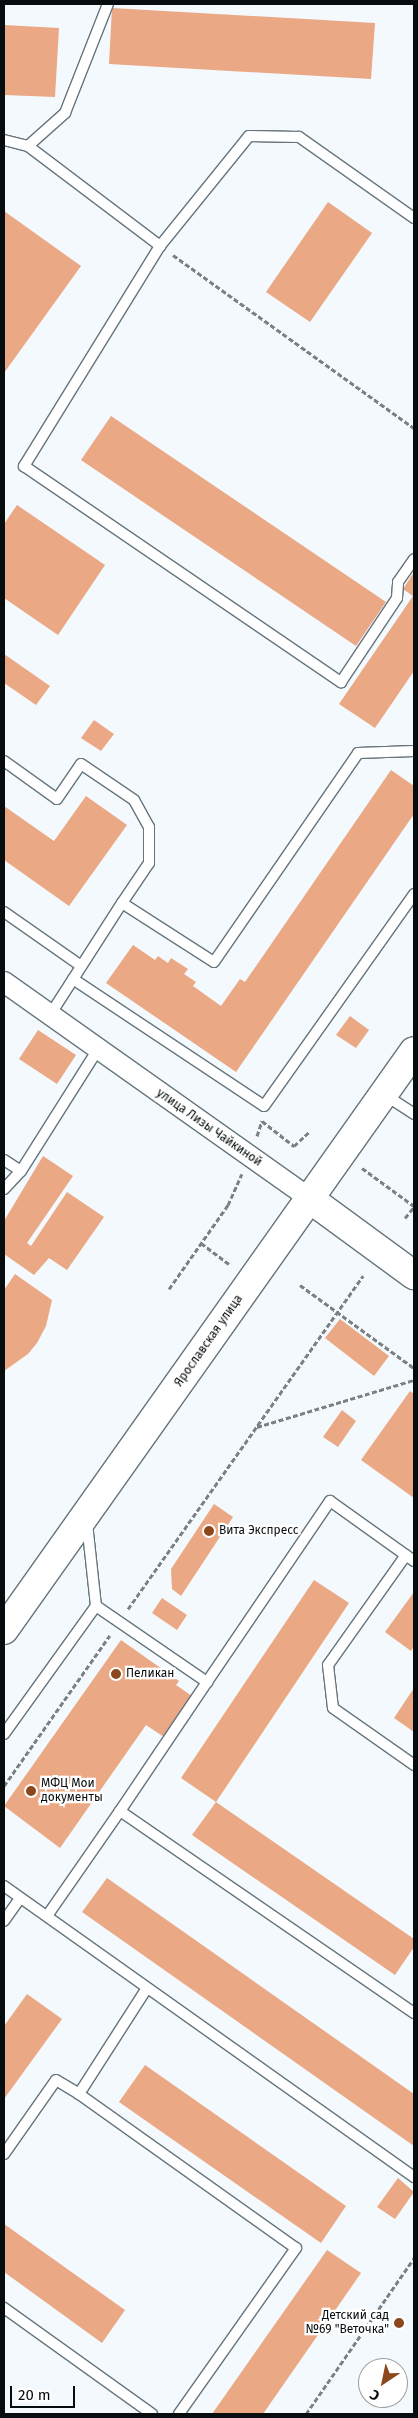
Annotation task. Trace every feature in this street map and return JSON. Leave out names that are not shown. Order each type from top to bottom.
[{"type":"main road","name":"Ярославская улица","points":[[4,1630],[414,1051]]},
{"type":"main road","name":"улица Лизы Чайкиной","points":[[310,1199],[414,1275]]},
{"type":"street","name":"улица Лизы Чайкиной","points":[[4,982],[310,1199]]},
{"type":"lane","points":[[28,146],[65,113],[108,4]]},
{"type":"lane","points":[[414,218],[299,137],[249,136],[160,246],[24,466],[341,682],[397,598],[398,582],[414,559]]},
{"type":"lane","points":[[4,140],[28,146],[160,246]]},
{"type":"lane","points":[[122,903],[214,962],[358,753],[413,749]]},
{"type":"lane","points":[[4,760],[58,799],[81,764],[134,800],[149,827],[149,863],[50,1015]]},
{"type":"lane","points":[[73,979],[264,1106],[414,894]]},
{"type":"lane","points":[[4,912],[81,966]]},
{"type":"lane","points":[[4,1189],[21,1171],[98,1049]]},
{"type":"lane","points":[[384,1094],[414,1114]]},
{"type":"lane","points":[[4,1160],[21,1171]]},
{"type":"lane","points":[[47,1916],[330,1501],[410,1558],[328,1664],[334,1708],[414,1765]]},
{"type":"lane","points":[[4,1734],[96,1606],[86,1514]]},
{"type":"lane","points":[[96,1606],[118,1623],[207,1682]]},
{"type":"lane","points":[[120,1811],[414,2013]]},
{"type":"lane","points":[[4,1886],[414,2177]]},
{"type":"lane","points":[[4,1921],[20,1898]]},
{"type":"lane","points":[[79,2094],[147,1988]]},
{"type":"lane","points":[[4,2154],[56,2080],[79,2094],[296,2248],[179,2414]]},
{"type":"lane","points":[[4,2308],[152,2414]]},
{"type":"path","points":[[160,246],[414,428]]},
{"type":"path","points":[[169,1290],[228,1205],[250,1157],[262,1121],[294,1146],[310,1131]]},
{"type":"path","points":[[362,1168],[414,1206],[405,1218]]},
{"type":"path","points":[[201,1243],[229,1264]]},
{"type":"path","points":[[4,1786],[363,1276]]},
{"type":"path","points":[[300,1285],[414,1368]]},
{"type":"path","points":[[256,1427],[414,1380]]},
{"type":"path","points":[[306,2414],[414,2258]]},
{"type":"building","points":[[112,8],[375,23],[371,79],[109,64]]},
{"type":"building","points":[[4,25],[59,28],[55,97],[4,95]]},
{"type":"building","points":[[328,202],[372,233],[310,322],[266,292]]},
{"type":"building","points":[[4,211],[81,266],[4,373]]},
{"type":"building","points":[[111,416],[386,602],[356,646],[81,460]]},
{"type":"building","points":[[17,505],[105,565],[58,635],[4,598],[4,524]]},
{"type":"building","points":[[414,572],[414,671],[375,728],[339,704],[413,596],[403,589]]},
{"type":"building","points":[[4,654],[50,686],[36,705],[4,683]]},
{"type":"building","points":[[94,720],[114,734],[101,751],[81,738]]},
{"type":"building","points":[[391,770],[414,786],[414,814],[236,1072],[106,983],[133,945],[155,960],[158,956],[168,963],[171,958],[188,969],[184,974],[196,982],[193,986],[221,1006],[240,979],[245,982]]},
{"type":"building","points":[[86,796],[127,825],[69,906],[4,860],[4,806],[54,841]]},
{"type":"building","points":[[350,1016],[369,1030],[356,1048],[336,1035]]},
{"type":"building","points":[[38,1030],[76,1055],[57,1084],[19,1059]]},
{"type":"building","points":[[43,1156],[73,1176],[27,1243],[31,1246],[67,1192],[104,1217],[67,1270],[49,1258],[34,1275],[4,1254],[4,1221]]},
{"type":"building","points":[[15,1274],[52,1300],[46,1326],[37,1343],[28,1354],[4,1371],[4,1290]]},
{"type":"building","points":[[340,1319],[389,1356],[374,1376],[325,1338]]},
{"type":"building","points":[[410,1391],[414,1394],[414,1498],[361,1460]]},
{"type":"building","points":[[342,1410],[356,1421],[338,1447],[323,1437]]},
{"type":"building","points":[[214,1504],[233,1517],[181,1596],[172,1589],[171,1569]]},
{"type":"building","points":[[314,1580],[349,1603],[216,1802],[181,1778]]},
{"type":"building","points":[[414,1592],[414,1646],[411,1651],[385,1632]]},
{"type":"building","points":[[162,1598],[187,1615],[177,1630],[152,1613]]},
{"type":"building","points":[[121,1640],[179,1681],[176,1685],[192,1696],[164,1737],[146,1725],[60,1848],[4,1806]]},
{"type":"building","points":[[414,1688],[414,1732],[394,1718]]},
{"type":"building","points":[[216,1802],[414,1939],[414,1947],[395,1975],[192,1835]]},
{"type":"building","points":[[107,1878],[414,2094],[414,2146],[82,1912]]},
{"type":"building","points":[[27,1994],[62,2019],[4,2099],[4,2026]]},
{"type":"building","points":[[145,2065],[346,2206],[321,2243],[119,2102]]},
{"type":"building","points":[[398,2178],[414,2192],[395,2219],[377,2207]]},
{"type":"building","points":[[4,2224],[125,2310],[102,2343],[4,2272]]},
{"type":"building","points":[[327,2250],[361,2273],[263,2414],[212,2414]]},
{"type":"place","name":"Вита Экспресс","points":[[209,1531]]},
{"type":"place","name":"Пеликан","points":[[116,1674]]},
{"type":"place","name":"МФЦ Мои документы","points":[[31,1791]]},
{"type":"place","name":"Детский сад №69 \"Веточка\"","points":[[399,2323]]}]
